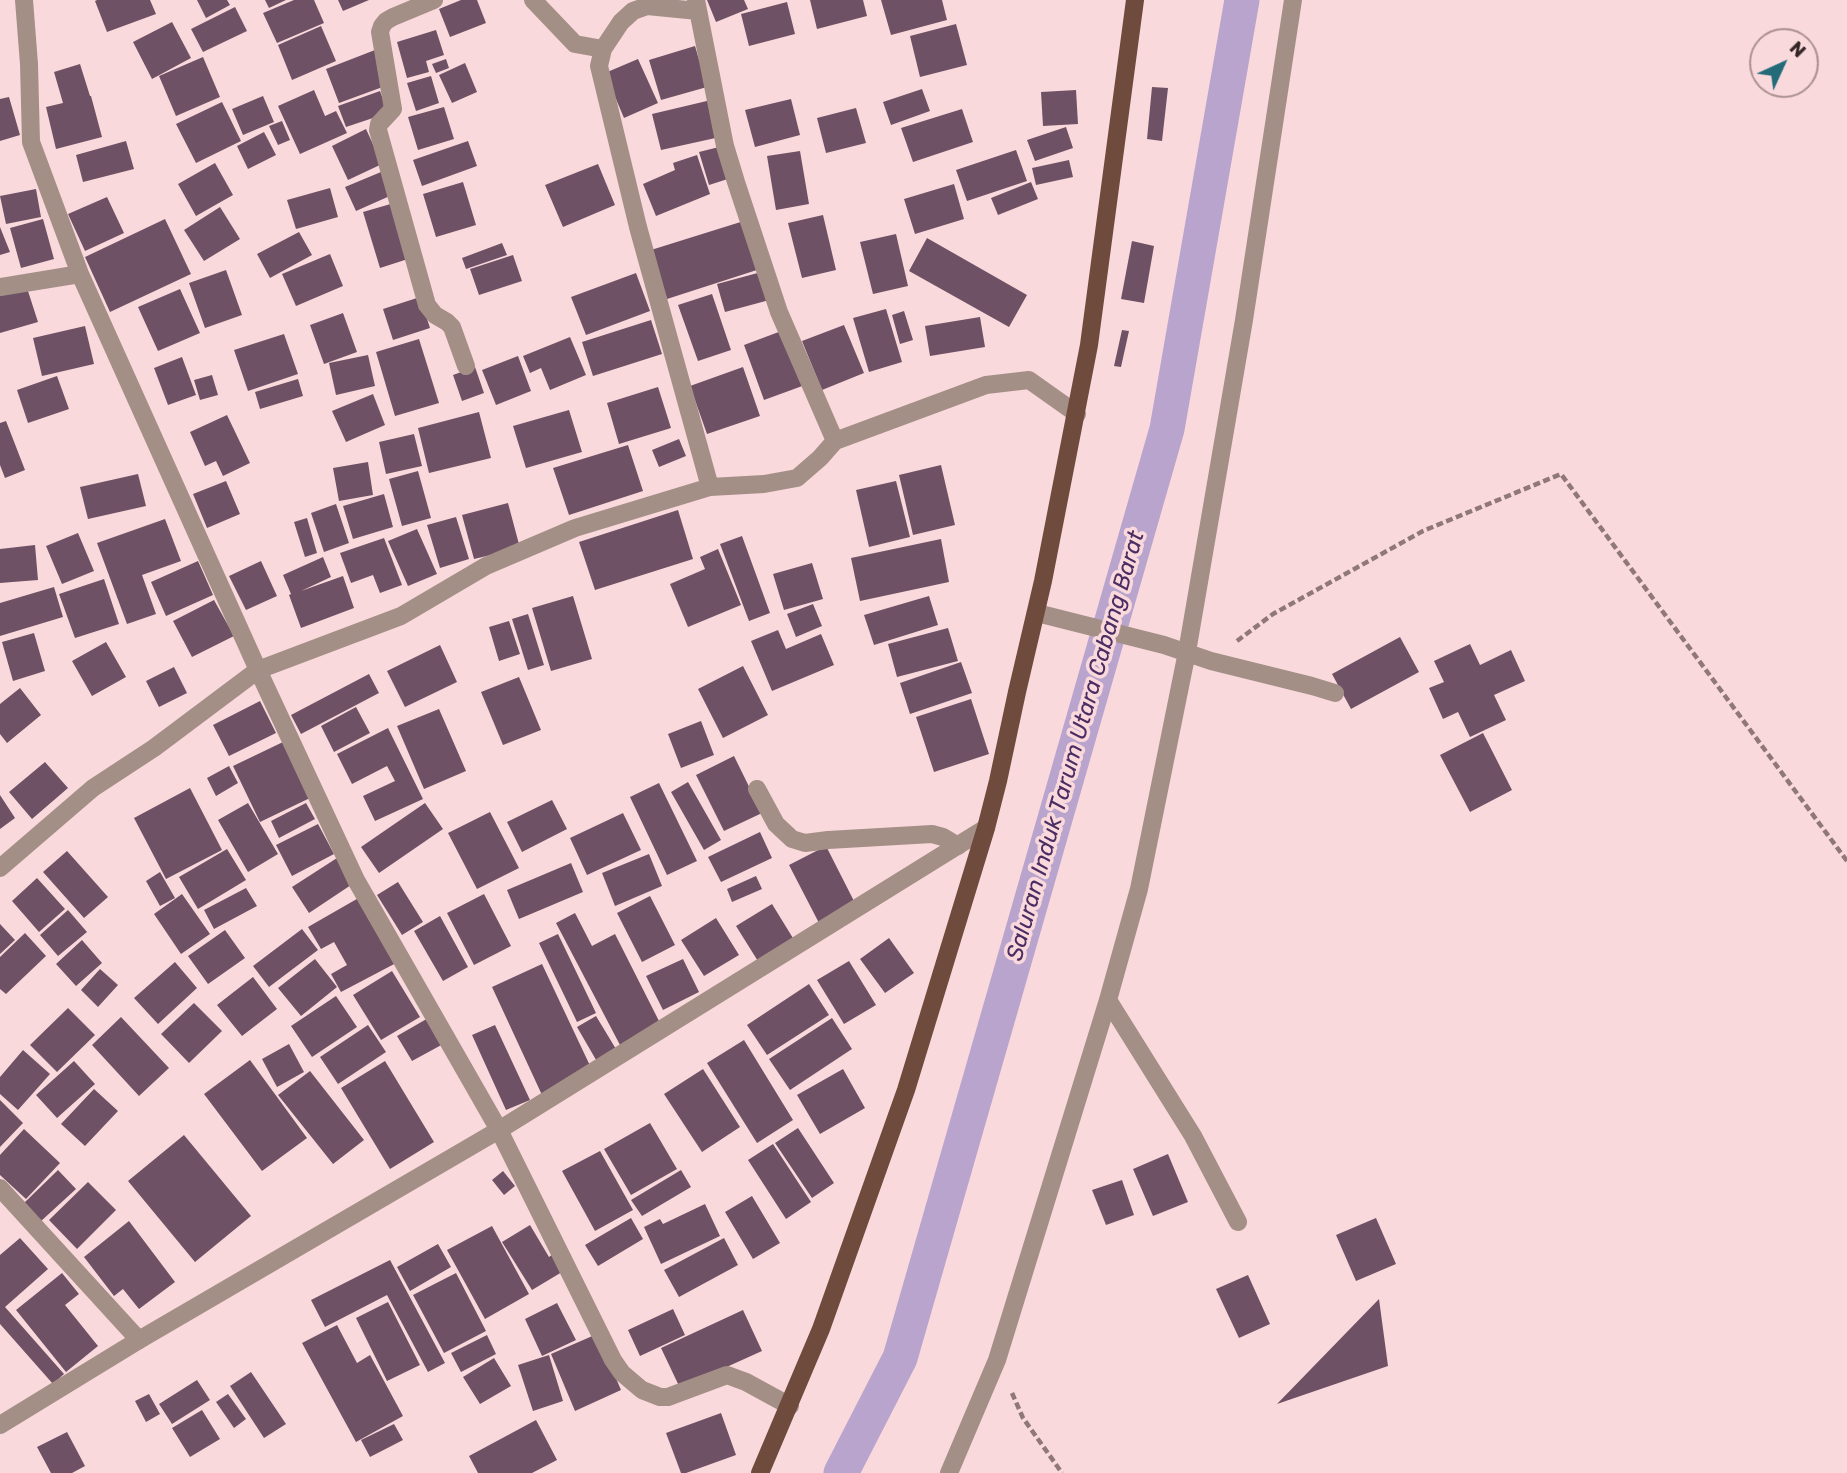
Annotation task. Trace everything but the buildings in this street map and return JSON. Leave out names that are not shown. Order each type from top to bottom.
[{"type":"main road","points":[[760,1473],[821,1329],[906,1090],[986,828],[1037,613],[1077,414],[1089,345],[1136,0]]},
{"type":"street","points":[[24,0],[31,142],[80,274],[258,670],[356,880],[499,1130],[613,1360],[622,1373],[642,1390],[660,1397],[668,1397],[719,1377],[733,1376],[790,1406]]},
{"type":"street","points":[[434,0],[393,17],[382,26],[380,32],[393,109],[377,130],[427,305],[435,315],[452,327],[466,366]]},
{"type":"street","points":[[533,0],[575,44],[603,49]]},
{"type":"street","points":[[949,1473],[997,1360],[1108,1000],[1139,889],[1187,652],[1244,320],[1293,0]]},
{"type":"street","points":[[710,487],[638,227],[599,66],[603,49],[621,22],[633,11],[647,6],[697,5],[725,146],[736,182],[779,312],[835,440]]},
{"type":"street","points":[[0,287],[80,274]]},
{"type":"street","points":[[0,869],[93,788],[154,748],[258,670],[401,616],[486,566],[575,528],[710,487],[764,484],[797,478],[820,458],[835,440],[986,385],[1029,380],[1077,414]]},
{"type":"street","points":[[1037,613],[1335,693]]},
{"type":"street","points":[[757,789],[776,824],[792,839],[805,843],[932,834],[958,846]]},
{"type":"street","points":[[0,1425],[139,1340],[499,1130],[986,828]]},
{"type":"street","points":[[1108,1000],[1193,1136],[1238,1222]]},
{"type":"street","points":[[0,1188],[139,1340]]},
{"type":"path","points":[[1212,661],[1273,614],[1423,531],[1561,474],[1847,861]]},
{"type":"path","points":[[997,1360],[1023,1418],[1062,1473]]},
{"type":"waterway","name":"Saluran Induk Tarum Utara Cabang Barat","points":[[841,1473],[900,1358],[1167,429],[1242,0]]}]
